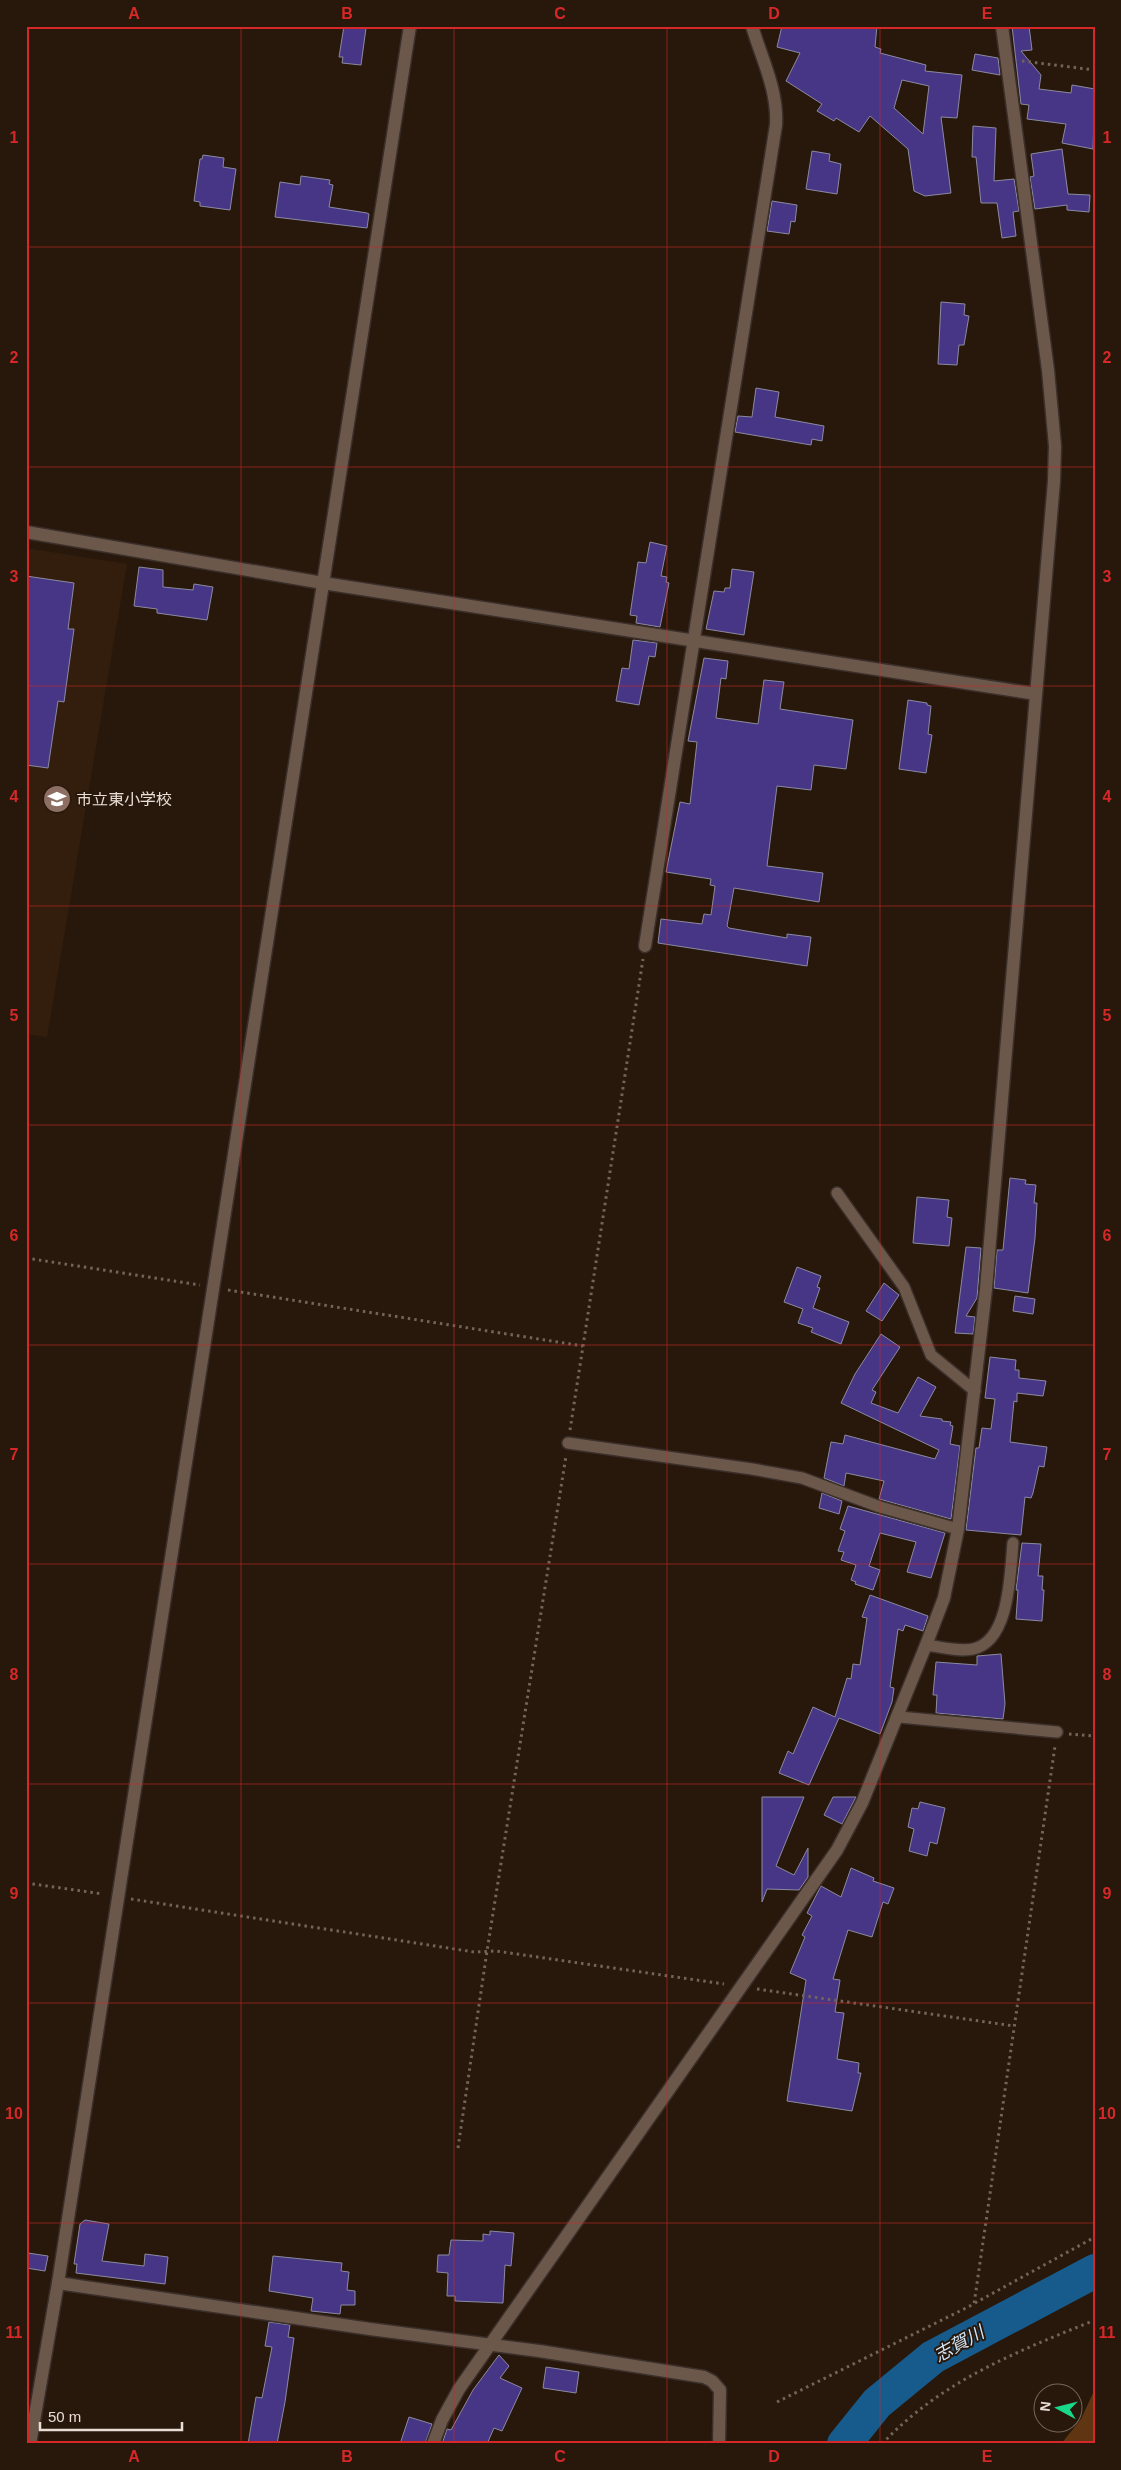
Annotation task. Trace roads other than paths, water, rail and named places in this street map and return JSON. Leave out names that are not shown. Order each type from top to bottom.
[{"type":"street","points":[[30,2444],[58,2283],[119,1897],[410,26]]},
{"type":"street","points":[[645,946],[692,640],[776,125],[777,107],[775,94],[752,26]]},
{"type":"street","points":[[433,2444],[459,2389],[837,1850],[862,1802],[898,1717],[944,1598],[958,1529],[987,1279],[1054,481],[1055,446],[1048,370],[1002,26]]},
{"type":"street","points":[[26,532],[322,583],[1036,694]]},
{"type":"street","points":[[58,2283],[489,2346],[539,2351],[694,2375],[712,2380],[720,2390],[719,2444]]},
{"type":"lane","points":[[837,1193],[904,1287],[932,1355],[975,1391]]},
{"type":"lane","points":[[568,1443],[752,1469],[802,1478],[880,1507],[958,1529]]},
{"type":"lane","points":[[926,1645],[963,1650],[975,1649],[987,1642],[997,1631],[1006,1602],[1013,1543]]},
{"type":"lane","points":[[898,1717],[1057,1732]]},
{"type":"waterway","name":"志賀川","points":[[844,2444],[877,2403],[933,2357],[1095,2271]]},
{"type":"place","name":"市立東小学校","points":[[57,799]]}]
